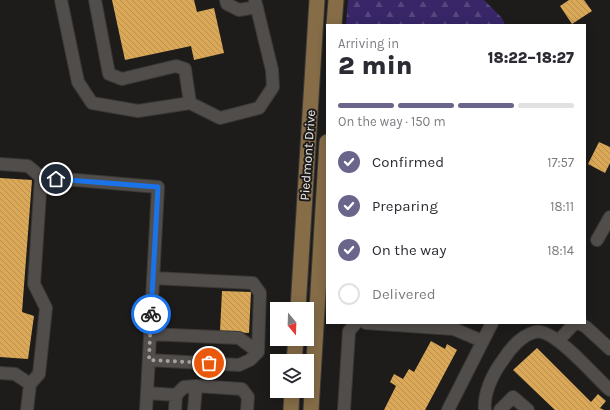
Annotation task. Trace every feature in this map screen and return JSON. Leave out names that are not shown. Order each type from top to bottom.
[{"type":"main road","name":"Piedmont Drive","points":[[298,302],[317,0]]},
{"type":"main road","points":[[334,24],[336,0]]},
{"type":"main road","name":"Piedmont Drive","points":[[311,410],[326,159]]},
{"type":"main road","points":[[291,410],[292,398]]},
{"type":"street","points":[[61,0],[78,82],[92,103],[138,111],[190,103],[220,118],[259,108],[273,87],[272,70],[256,3],[239,10],[227,4],[226,0]]},
{"type":"street","points":[[95,0],[109,74],[122,79],[176,66],[185,69],[190,103]]},
{"type":"street","points":[[0,164],[28,166],[41,177],[158,187],[146,410]]},
{"type":"street","points":[[27,410],[30,384],[39,374],[46,308],[34,284],[41,177]]},
{"type":"street","points":[[597,240],[610,217]]},
{"type":"street","points":[[149,360],[239,365],[250,360],[258,352],[260,293],[253,283],[153,278]]},
{"type":"street","points":[[344,410],[349,331],[355,324]]},
{"type":"street","points":[[379,324],[454,330],[482,341]]},
{"type":"street","points":[[448,410],[491,324]]},
{"type":"street","points":[[558,341],[573,324]]},
{"type":"street","points":[[581,324],[586,326],[610,349]]},
{"type":"street","points":[[485,410],[484,400],[492,379],[502,361],[516,343],[535,332],[547,333],[558,341],[610,390]]},
{"type":"street","points":[[150,334],[238,338],[258,352]]},
{"type":"street","points":[[0,373],[15,374],[30,384]]},
{"type":"street","points":[[194,410],[196,386]]},
{"type":"street","points":[[175,410],[176,395],[184,387],[196,386],[242,390],[248,397],[247,410]]},
{"type":"street","points":[[147,393],[176,395]]},
{"type":"street","points":[[500,410],[513,397],[528,410]]},
{"type":"green space","points":[[348,0],[484,0],[502,18],[505,24],[346,24]]},
{"type":"building","points":[[112,0],[194,0],[197,12],[214,8],[224,53],[194,60],[191,46],[125,60]]},
{"type":"building","points":[[569,0],[584,0],[592,11],[572,24],[560,6]]},
{"type":"building","points":[[599,142],[610,147],[610,163],[605,173],[588,164]]},
{"type":"building","points":[[0,178],[32,180],[22,312],[34,316],[28,359],[0,357]]},
{"type":"building","points":[[222,291],[251,292],[249,333],[220,331]]},
{"type":"building","points":[[431,341],[445,349],[447,344],[457,350],[425,410],[384,410],[396,386],[390,382],[394,374],[403,379],[409,369],[414,372]]},
{"type":"building","points":[[537,348],[591,402],[598,394],[606,401],[600,408],[604,410],[555,410],[513,370]]},
{"type":"way so far","points":[[151,314],[149,360],[209,363]]},
{"type":"route","points":[[56,179],[158,187],[151,314]]}]
